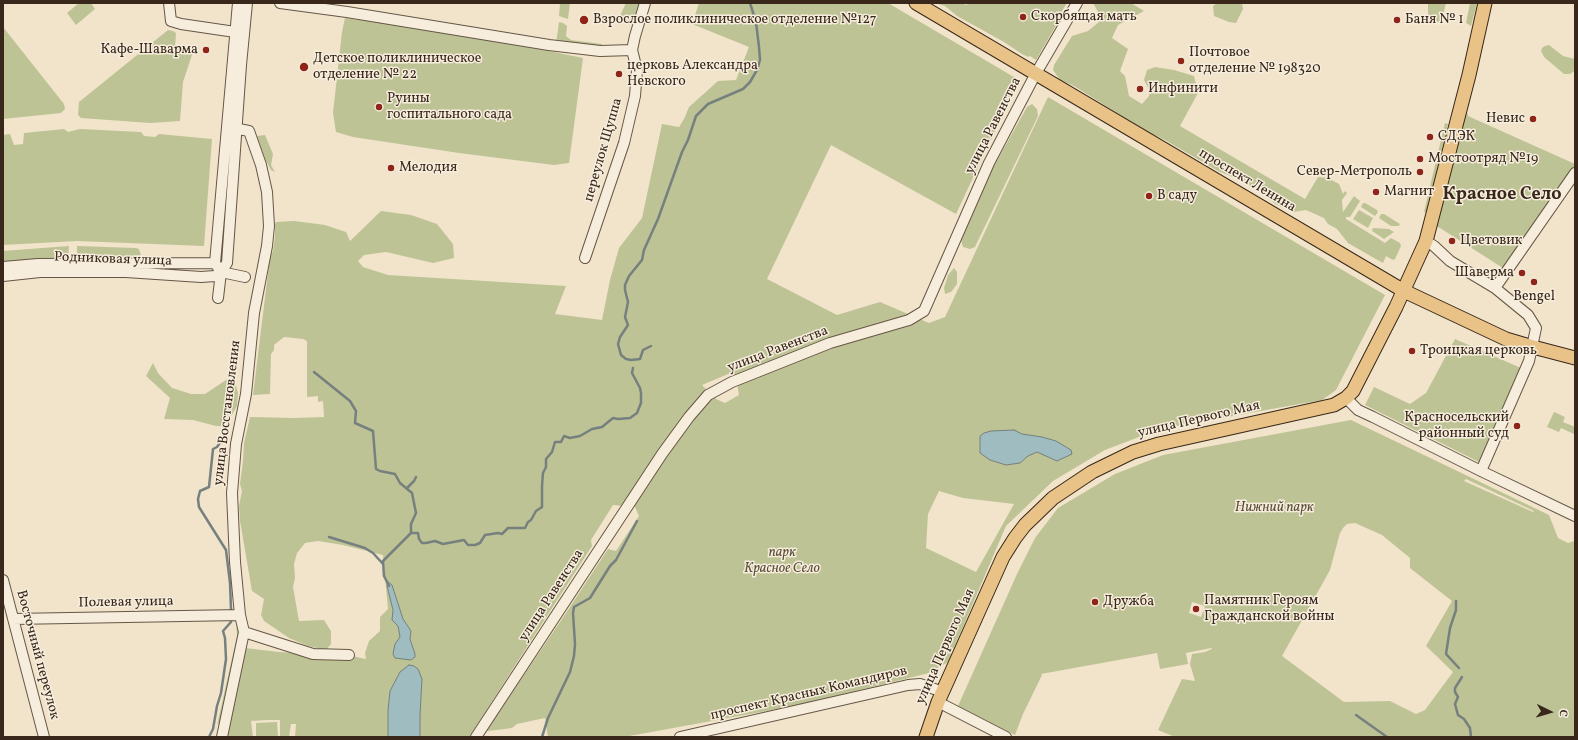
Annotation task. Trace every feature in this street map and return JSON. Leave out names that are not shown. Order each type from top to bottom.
[{"type":"main road","name":"проспект Ленина","points":[[916,3],[1035,75],[1404,291],[1506,339],[1575,358]]},
{"type":"main road","name":"улица Первого Мая","points":[[926,737],[941,697],[1003,557],[1025,525],[1053,498],[1092,472],[1133,452],[1159,444],[1334,405],[1346,398],[1353,391],[1404,291],[1426,241],[1469,75],[1485,3]]},
{"type":"street","points":[[169,3],[171,21],[181,24],[239,33]]},
{"type":"street","points":[[218,298],[222,272],[227,263],[232,128],[239,33],[238,3]]},
{"type":"street","points":[[239,33],[247,3]]},
{"type":"street","points":[[280,3],[348,12],[549,45],[600,51],[632,50]]},
{"type":"street","name":"переулок Щуппа","points":[[585,258],[624,143],[635,96],[637,70],[632,50],[645,3]]},
{"type":"street","name":"улица Равенства","points":[[476,737],[662,454],[689,417],[708,395],[732,382],[830,344],[910,320],[924,311],[986,170],[1035,75],[1077,3]]},
{"type":"street","points":[[232,128],[215,263],[222,272],[245,277]]},
{"type":"street","name":"улица Восстановления","points":[[222,737],[244,632],[240,615],[235,562],[232,493],[236,444],[246,394],[254,313],[267,246],[269,226],[267,192],[261,165],[249,131],[232,128]]},
{"type":"street","points":[[1495,288],[1575,173]]},
{"type":"street","points":[[1426,241],[1434,246],[1450,261],[1495,288],[1528,315],[1536,328],[1529,361],[1481,471]]},
{"type":"street","name":"Родниковая улица","points":[[3,267],[38,264],[215,263]]},
{"type":"street","name":"Родниковая улица","points":[[3,276],[40,272],[126,272],[201,277],[214,276],[222,272]]},
{"type":"street","points":[[1346,398],[1358,410],[1575,516]]},
{"type":"street","name":"Восточный переулок","points":[[3,580],[44,737]]},
{"type":"street","name":"Полевая улица","points":[[12,619],[240,615]]},
{"type":"street","points":[[244,632],[313,654],[349,655]]},
{"type":"street","name":"проспект Красных Командиров","points":[[680,737],[908,685],[920,684],[1006,737]]},
{"type":"green space","points":[[79,3],[91,3],[95,9],[76,25],[67,13]]},
{"type":"green space","points":[[560,3],[570,3],[568,19],[559,16]]},
{"type":"green space","points":[[626,3],[643,3],[637,21],[618,20]]},
{"type":"green space","name":"парк Красное Село","points":[[699,3],[888,3],[1019,80],[956,214],[831,145],[767,279],[837,315],[880,302],[929,323],[945,317],[1048,97],[1385,295],[1336,390],[1322,400],[1160,429],[1105,450],[1053,481],[1006,526],[948,662],[929,673],[794,706],[624,737],[548,737],[545,718],[517,724],[512,728],[486,731],[608,549],[616,551],[639,516],[635,507],[613,505],[591,540],[592,546],[469,737],[295,737],[296,724],[291,724],[289,737],[280,737],[280,720],[267,720],[251,721],[253,737],[225,737],[245,648],[279,652],[352,656],[366,659],[365,653],[369,641],[380,631],[380,617],[388,609],[383,555],[343,545],[318,541],[305,543],[297,553],[294,564],[295,578],[293,587],[299,621],[324,620],[331,631],[331,644],[326,650],[308,646],[289,638],[264,621],[261,615],[264,599],[252,591],[240,521],[239,506],[242,491],[240,484],[244,443],[250,417],[324,417],[323,401],[318,402],[318,396],[307,397],[307,341],[303,339],[284,337],[274,345],[274,350],[271,354],[270,394],[253,395],[270,257],[273,251],[276,222],[294,221],[325,225],[346,232],[350,241],[381,211],[411,215],[437,224],[453,244],[454,258],[433,263],[386,252],[364,255],[358,261],[363,267],[388,275],[566,286],[555,314],[602,320],[610,280],[619,248],[642,218],[662,124],[679,127],[689,107],[718,81],[736,80],[749,47],[692,24]],"holes":[[[733,372],[739,395],[725,403],[716,399],[702,385]],[[939,491],[963,498],[1014,504],[976,572],[926,548],[928,514]]]},
{"type":"green space","points":[[935,3],[962,3],[966,5],[969,3],[1067,3],[1059,16],[1061,17],[1036,60],[1030,56],[1028,57],[1022,54],[1004,42],[957,16],[945,6]]},
{"type":"green space","points":[[1093,3],[1131,3],[1144,11],[1118,25],[1112,38],[1128,49],[1120,71],[1125,76],[1129,96],[1142,104],[1149,96],[1150,91],[1144,80],[1147,70],[1155,67],[1174,70],[1194,76],[1198,93],[1180,126],[1305,199],[1318,177],[1328,178],[1339,184],[1343,194],[1345,191],[1347,193],[1342,200],[1343,212],[1354,196],[1360,201],[1350,217],[1346,217],[1346,219],[1385,243],[1391,238],[1400,243],[1401,246],[1395,259],[1393,260],[1386,256],[1383,263],[1348,243],[1337,229],[1328,224],[1324,218],[1306,210],[1294,212],[1275,204],[1261,192],[1240,180],[1218,171],[1165,140],[1146,131],[1074,86],[1060,80],[1053,70],[1054,65],[1072,36],[1088,31],[1099,22],[1101,17]]},
{"type":"green space","points":[[1217,3],[1242,3],[1243,9],[1236,23],[1214,16],[1213,6]]},
{"type":"green space","points":[[1428,3],[1446,3],[1441,23],[1428,19]]},
{"type":"green space","points":[[1470,3],[1477,3],[1471,26],[1466,23]]},
{"type":"green space","points":[[345,18],[424,29],[583,58],[569,163],[554,165],[459,153],[353,137],[336,132],[333,113],[342,32]]},
{"type":"green space","points":[[559,22],[567,26],[566,36],[571,40],[602,44],[602,49],[556,44]]},
{"type":"green space","points":[[3,27],[64,104],[65,109],[61,113],[3,119]]},
{"type":"green space","points":[[168,30],[176,33],[175,47],[194,49],[183,82],[180,121],[150,123],[81,118],[78,115],[79,102]]},
{"type":"green space","points":[[1549,45],[1563,56],[1575,59],[1575,70],[1573,72],[1570,74],[1564,74],[1544,57],[1541,51],[1542,48]]},
{"type":"green space","points":[[1032,104],[1037,109],[1038,116],[975,247],[970,249],[963,247],[961,240],[990,173],[1027,107]]},
{"type":"green space","points":[[1466,113],[1468,116],[1575,164],[1575,169],[1503,268],[1435,226]]},
{"type":"green space","points":[[1445,123],[1448,124],[1427,213],[1424,212]]},
{"type":"green space","points":[[64,129],[68,132],[80,129],[141,132],[144,136],[155,137],[159,134],[212,139],[204,246],[77,241],[3,245],[3,135],[10,134],[14,145],[23,144],[24,133]]},
{"type":"green space","points":[[265,135],[273,154],[271,165],[275,172],[271,170],[265,159],[257,136]]},
{"type":"green space","points":[[1363,203],[1377,210],[1378,212],[1375,216],[1361,207]]},
{"type":"green space","points":[[1359,210],[1373,218],[1368,228],[1353,219]]},
{"type":"green space","points":[[1381,214],[1384,214],[1400,224],[1399,226],[1391,226],[1379,218]]},
{"type":"green space","points":[[1373,228],[1389,229],[1394,232],[1384,239],[1372,231]]},
{"type":"green space","points":[[69,246],[68,258],[66,259],[3,264],[3,251]]},
{"type":"green space","points":[[77,246],[136,248],[139,249],[141,255],[109,260],[80,260],[77,254]]},
{"type":"green space","points":[[954,268],[957,272],[957,284],[951,292],[945,294],[944,288],[948,275]]},
{"type":"green space","points":[[1455,339],[1521,368],[1479,462],[1365,405],[1374,387],[1410,404],[1426,393]]},
{"type":"green space","points":[[153,363],[158,373],[172,388],[191,394],[205,394],[226,380],[232,379],[235,382],[238,393],[237,406],[229,420],[222,426],[216,426],[193,420],[164,419],[170,398],[146,376]]},
{"type":"green space","points":[[1554,412],[1565,417],[1563,422],[1575,427],[1574,434],[1561,428],[1559,432],[1547,427]]},
{"type":"green space","name":"Нижний парк","points":[[1351,420],[1549,515],[1558,538],[1568,543],[1575,541],[1575,737],[1175,737],[1158,730],[1182,679],[1195,681],[1190,664],[1192,654],[1205,652],[1212,649],[1211,648],[1186,653],[1188,664],[1160,669],[1157,653],[1041,674],[1042,675],[1023,714],[1015,735],[958,706],[1017,574],[1035,538],[1058,508],[1115,474],[1163,455]],"holes":[[[1466,479],[1534,511],[1533,512],[1464,481]],[[1355,523],[1382,535],[1410,558],[1410,568],[1452,601],[1426,646],[1453,672],[1425,710],[1416,714],[1390,701],[1344,702],[1282,656],[1330,570],[1340,533],[1347,524]],[[1192,602],[1205,606],[1201,617],[1189,613]]]},
{"type":"green space","points":[[236,621],[238,621],[242,631],[225,714],[217,725],[237,636]]},
{"type":"green space","points":[[277,722],[278,737],[256,737],[256,723]]},
{"type":"water","points":[[1014,430],[1022,434],[1056,441],[1071,450],[1072,454],[1057,461],[1037,452],[1028,456],[1020,463],[1006,465],[990,460],[980,453],[980,436],[984,433],[991,431]]},
{"type":"water","points":[[388,582],[392,585],[403,619],[411,631],[410,639],[415,657],[411,660],[395,658],[393,654],[395,644],[400,637],[398,626],[392,620],[393,610],[387,586]]},
{"type":"water","points":[[409,665],[418,669],[422,679],[420,737],[388,737],[390,691],[400,672]]},
{"type":"waterway","points":[[651,346],[643,350],[640,359],[626,359],[621,355],[618,344],[620,337],[628,325],[625,317],[628,302],[625,285],[629,276],[642,260],[644,250],[658,219],[696,116],[708,104],[743,89],[750,82],[757,70],[760,60],[759,47],[756,22],[750,3]]},
{"type":"waterway","points":[[389,586],[384,576],[383,561],[411,533],[418,533],[419,539],[422,543],[435,541],[443,544],[464,540],[468,545],[475,545],[480,543],[485,535],[498,533],[502,534],[508,528],[525,528],[536,511],[542,507],[543,473],[546,467],[546,459],[552,452],[555,442],[561,442],[564,436],[570,438],[580,436],[592,429],[602,427],[613,418],[630,418],[637,413],[641,403],[641,393],[632,373],[633,368]]},
{"type":"waterway","points":[[314,372],[350,401],[356,411],[355,423],[373,431],[376,469],[395,474],[400,483],[412,493],[416,513],[411,524],[411,533]]},
{"type":"waterway","points":[[224,437],[217,447],[213,449],[209,487],[200,491],[198,499],[199,507],[226,550],[231,609]]},
{"type":"waterway","points":[[407,488],[416,477]]},
{"type":"waterway","points":[[542,737],[548,718],[570,672],[574,656],[574,607],[590,598],[610,566],[616,560],[637,521]]},
{"type":"waterway","points":[[329,537],[365,548],[373,553],[383,564]]},
{"type":"waterway","points":[[1456,601],[1456,610],[1450,628],[1446,654],[1459,668]]},
{"type":"waterway","points":[[209,737],[213,729],[221,693],[226,659],[225,638],[223,631],[231,622],[231,619]]},
{"type":"waterway","points":[[1462,677],[1455,688],[1455,692],[1458,697],[1455,704],[1458,715],[1464,719],[1470,728],[1471,737]]},
{"type":"waterway","points":[[1356,715],[1387,737]]},
{"type":"place","name":"Скорбящая мать","points":[[1023,17]]},
{"type":"place","name":"Взрослое поликлиническое отделение №127","points":[[584,20]]},
{"type":"place","name":"Баня № 1","points":[[1397,20]]},
{"type":"place","name":"Кафе-Шаварма","points":[[206,50]]},
{"type":"place","name":"Почтовое отделение № 198320","points":[[1181,61]]},
{"type":"place","name":"Детское поликлиническое отделение № 22","points":[[304,67]]},
{"type":"place","name":"церковь Александра Невского","points":[[619,74]]},
{"type":"place","name":"Инфинити","points":[[1140,89]]},
{"type":"place","name":"Руины госпитального сада","points":[[379,107]]},
{"type":"place","name":"Невис","points":[[1533,119]]},
{"type":"place","name":"СДЭК","points":[[1430,137]]},
{"type":"place","name":"Мостоотряд №19","points":[[1420,159]]},
{"type":"place","name":"Мелодия","points":[[391,168]]},
{"type":"place","name":"Север-Метрополь","points":[[1420,172]]},
{"type":"place","name":"Магнит","points":[[1376,192]]},
{"type":"place","name":"В саду","points":[[1149,196]]},
{"type":"place","name":"Цветовик","points":[[1452,241]]},
{"type":"place","name":"Шаверма","points":[[1522,273]]},
{"type":"place","name":"Bengel","points":[[1534,282]]},
{"type":"place","name":"Троицкая церковь","points":[[1412,351]]},
{"type":"place","name":"Красносельский районный суд","points":[[1517,426]]},
{"type":"place","name":"Дружба","points":[[1095,602]]},
{"type":"place","name":"Памятник Героям Гражданской войны","points":[[1196,609]]},
{"type":"district","name":"Красное Село","points":[[1502,196]]}]
